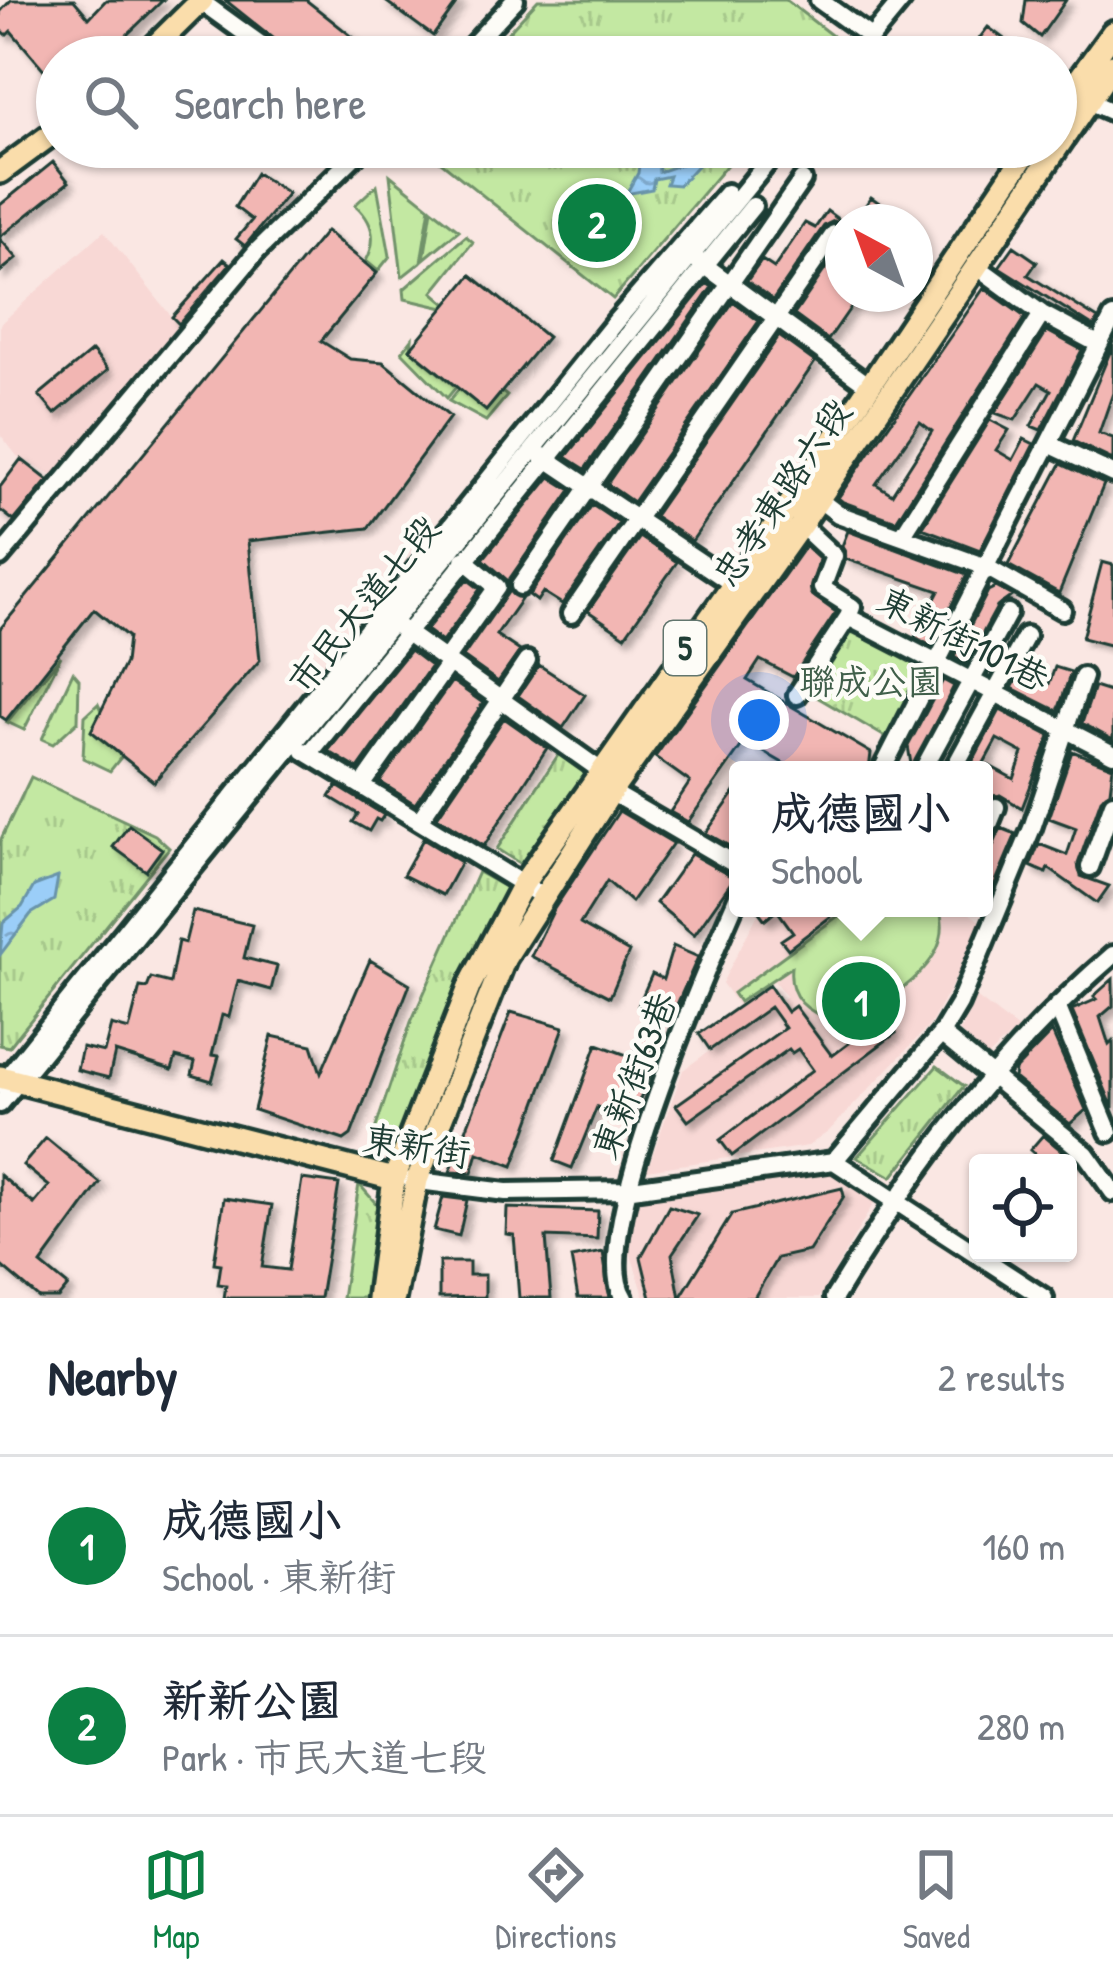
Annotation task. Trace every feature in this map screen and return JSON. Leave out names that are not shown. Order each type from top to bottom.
[{"type":"main road","points":[[165,36],[201,0]]},
{"type":"main road","points":[[1077,81],[1113,32]]},
{"type":"main road","name":"忠孝東路六段","points":[[1077,117],[1113,65]]},
{"type":"main road","points":[[0,172],[36,145]]},
{"type":"main road","name":"忠孝東路六段","points":[[533,890],[611,791],[800,525],[809,492],[868,385],[1016,168]]},
{"type":"main road","name":"忠孝東路六段","points":[[379,1298],[405,1179],[470,985],[533,890],[600,770],[975,266],[1042,168]]},
{"type":"main road","name":"東新街","points":[[5,1081],[405,1179]]},
{"type":"main road","name":"忠孝東路六段","points":[[394,1298],[405,1179]]},
{"type":"street","points":[[201,0],[250,36]]},
{"type":"street","points":[[482,36],[515,0]]},
{"type":"street","points":[[820,0],[865,33]]},
{"type":"street","points":[[862,36],[891,0]]},
{"type":"street","points":[[872,36],[902,0]]},
{"type":"street","points":[[1088,101],[1113,112]]},
{"type":"street","points":[[0,557],[173,345],[257,251],[342,168]]},
{"type":"street","name":"市民大道七段","points":[[0,1104],[5,1081],[616,321],[692,256],[753,168]]},
{"type":"street","name":"市民大道七段","points":[[5,1081],[301,749],[531,447],[763,168]]},
{"type":"street","points":[[520,586],[802,180]]},
{"type":"street","points":[[600,770],[398,626],[464,560],[548,460],[692,256],[753,206]]},
{"type":"street","points":[[572,614],[825,247]]},
{"type":"street","points":[[692,256],[868,385]]},
{"type":"street","points":[[975,266],[1042,314],[1098,344]]},
{"type":"street","points":[[902,536],[1042,314]]},
{"type":"street","points":[[887,761],[1113,317]]},
{"type":"street","points":[[1051,445],[1113,474]]},
{"type":"street","points":[[531,447],[734,584]]},
{"type":"street","points":[[809,492],[838,514],[986,567],[1062,610]]},
{"type":"street","points":[[797,695],[852,607],[821,588],[834,556],[800,525]]},
{"type":"street","points":[[362,786],[497,587],[464,560]]},
{"type":"street","points":[[928,761],[1008,613]]},
{"type":"street","name":"東新街101巷","points":[[848,617],[996,689],[1113,754]]},
{"type":"street","points":[[957,761],[1026,636]]},
{"type":"street","points":[[418,820],[527,661]]},
{"type":"street","points":[[1044,1298],[834,1161],[941,1034],[1001,907],[1083,676]]},
{"type":"street","points":[[301,749],[533,890]]},
{"type":"street","points":[[611,791],[729,861]]},
{"type":"street","points":[[1090,867],[1113,802]]},
{"type":"street","points":[[993,814],[996,807]]},
{"type":"street","name":"東新街63巷","points":[[624,1298],[615,1283],[625,1190],[730,917]]},
{"type":"street","points":[[834,1298],[894,1199],[993,1076],[1057,1006],[1113,955]]},
{"type":"street","points":[[1057,1006],[1111,1130],[1086,1154]]},
{"type":"street","points":[[941,1034],[1086,1154],[1113,1192]]},
{"type":"street","name":"東新街","points":[[405,1179],[506,1192],[625,1190],[834,1161]]},
{"type":"shaded area","points":[[104,231],[178,325],[54,476],[17,456],[0,434],[0,324]]},
{"type":"shaded area","points":[[756,917],[974,917],[985,925],[930,1025],[828,1132],[808,1146],[647,1170],[683,1070],[786,996],[774,981],[738,1006],[722,983]]},
{"type":"shaded area","points":[[976,997],[1018,1029],[987,1057],[960,1032]]},
{"type":"shaded area","points":[[831,1173],[875,1201],[819,1298],[645,1298],[630,1252],[629,1196]]},
{"type":"green space","points":[[538,0],[786,0],[832,36],[505,36]]},
{"type":"green space","points":[[448,168],[724,168],[613,299]]},
{"type":"green space","points":[[390,175],[430,207],[421,262],[402,277]]},
{"type":"green space","points":[[377,185],[390,256],[378,271],[366,261],[372,231],[355,205]]},
{"type":"green space","points":[[432,209],[459,230],[424,259]]},
{"type":"green space","points":[[466,236],[473,242],[433,292],[447,304],[444,308],[405,299],[404,289]]},
{"type":"green space","points":[[412,339],[411,350],[456,387],[447,398],[402,352]]},
{"type":"green space","points":[[459,389],[486,411],[502,392],[507,396],[486,421],[449,401]]},
{"type":"green space","name":"聯成公園","points":[[849,623],[932,665],[892,741],[805,690]]},
{"type":"green space","points":[[61,656],[24,730],[7,722]]},
{"type":"green space","points":[[73,672],[79,679],[78,721],[53,744],[42,739]]},
{"type":"green space","points":[[98,704],[122,756],[110,771],[83,758],[85,716]]},
{"type":"green space","points":[[562,749],[590,768],[525,867],[497,849]]},
{"type":"green space","points":[[31,777],[155,835],[169,848],[9,1047],[0,1045],[0,841]]},
{"type":"green space","points":[[478,872],[510,890],[401,1146],[373,1136],[411,1022]]},
{"type":"green space","points":[[837,917],[940,917],[938,947],[927,965],[894,995],[854,1016],[836,1022],[816,1014],[796,996],[791,967],[739,1002],[733,993]]},
{"type":"green space","points":[[937,1066],[964,1086],[892,1177],[857,1157]]},
{"type":"green space","points":[[359,1184],[380,1208],[368,1298],[342,1298]]},
{"type":"water","points":[[639,168],[659,168],[659,172],[695,168],[679,185],[666,184],[669,176],[654,179],[652,189],[626,194]]},
{"type":"water","points":[[58,877],[54,900],[31,914],[0,955],[3,923],[22,907],[34,886]]},
{"type":"building","points":[[11,0],[74,0],[89,18],[106,0],[163,0],[126,36],[36,36],[36,60],[11,31],[7,35],[0,29],[0,12]]},
{"type":"building","points":[[225,0],[306,0],[351,36],[270,36]]},
{"type":"building","points":[[384,0],[459,0],[433,36]]},
{"type":"building","points":[[1026,0],[1066,0],[1041,36],[1023,23]]},
{"type":"building","points":[[46,168],[58,168],[69,182],[0,237],[0,205]]},
{"type":"building","points":[[256,173],[288,193],[245,246],[236,239],[252,220],[235,207]]},
{"type":"building","points":[[825,214],[825,226],[773,300],[747,281],[762,260],[774,268],[805,223],[815,228]]},
{"type":"building","points":[[326,231],[377,273],[321,341],[350,359],[383,362],[450,417],[368,528],[248,541],[260,660],[154,782],[91,731],[125,663],[128,637],[94,609],[6,720],[0,716],[0,629]]},
{"type":"building","points":[[0,239],[17,258],[0,272]]},
{"type":"building","points":[[1014,246],[1037,262],[1028,275],[1098,319],[1094,327],[999,267]]},
{"type":"building","points":[[224,259],[230,264],[179,324],[172,317]]},
{"type":"building","points":[[825,269],[825,312],[847,312],[828,340],[794,315]]},
{"type":"building","points":[[471,275],[547,337],[486,411],[410,349]]},
{"type":"building","points":[[707,283],[712,287],[585,469],[566,457]]},
{"type":"building","points":[[984,288],[1025,317],[896,521],[838,498]],"holes":[[[920,422],[932,431],[892,494],[876,484]]]},
{"type":"building","points":[[733,302],[759,321],[633,502],[607,484]]},
{"type":"building","points":[[1047,331],[1082,350],[1041,430],[1031,426],[1051,390],[1039,383],[1015,420],[995,413]]},
{"type":"building","points":[[779,336],[815,362],[692,541],[654,516]]},
{"type":"building","points":[[1113,345],[1113,393],[1099,433],[1113,438],[1113,460],[1073,441]]},
{"type":"building","points":[[92,351],[108,370],[55,414],[39,395]]},
{"type":"building","points":[[990,420],[1009,430],[996,450],[1013,460],[1024,439],[1034,444],[980,550],[922,528]]},
{"type":"building","points":[[21,459],[48,480],[14,521],[0,510],[0,487]]},
{"type":"building","points":[[1061,464],[1104,484],[1059,593],[1008,565]]},
{"type":"building","points":[[550,477],[571,490],[508,581],[483,559]]},
{"type":"building","points":[[592,505],[619,523],[562,604],[543,592],[537,601],[529,595]]},
{"type":"building","points":[[848,531],[967,575],[931,646],[915,637],[939,591],[846,559],[842,546]]},
{"type":"building","points":[[640,537],[677,562],[625,636],[588,611]]},
{"type":"building","points":[[805,546],[819,559],[811,594],[836,612],[793,677],[760,660],[747,680],[871,753],[870,761],[779,761],[745,741],[688,822],[670,812],[690,782],[655,757]]},
{"type":"building","points":[[1102,562],[1113,565],[1113,646],[1082,638]]},
{"type":"building","points":[[467,579],[480,589],[442,642],[426,630]]},
{"type":"building","points":[[996,587],[1012,596],[997,607],[966,664],[954,657],[988,591]]},
{"type":"building","points":[[509,591],[522,598],[496,635],[520,651],[498,682],[463,657]]},
{"type":"building","points":[[410,650],[431,666],[358,769],[328,751]]},
{"type":"building","points":[[1029,658],[1036,662],[1029,674],[1049,684],[1055,667],[1071,672],[1058,711],[1012,688]]},
{"type":"building","points":[[539,665],[585,695],[563,728],[518,696]]},
{"type":"building","points":[[943,680],[954,686],[916,761],[910,761],[908,746]]},
{"type":"building","points":[[452,681],[483,703],[415,804],[380,782]]},
{"type":"building","points":[[1094,687],[1113,693],[1113,740],[1082,723]]},
{"type":"building","points":[[1000,710],[1050,736],[1022,808],[1000,795],[993,798],[993,768],[1014,779],[1023,753],[997,739],[985,761],[973,761]]},
{"type":"building","points":[[504,718],[547,748],[484,846],[437,817]]},
{"type":"building","points":[[1072,751],[1113,767],[1110,791],[1101,799],[1078,864],[1081,876],[1109,886],[1097,903],[1048,868],[1046,873],[1030,866],[1039,844],[1067,855],[1076,828],[1049,818]]},
{"type":"building","points":[[337,786],[384,815],[380,821],[376,819],[369,831],[353,822],[358,814],[330,797]]},
{"type":"building","points":[[729,801],[729,846],[706,833]]},
{"type":"building","points":[[619,811],[673,843],[631,902],[607,881],[580,924],[629,952],[610,997],[531,956],[554,909]]},
{"type":"building","points":[[129,825],[162,849],[146,871],[113,847]]},
{"type":"building","points":[[1001,828],[1016,834],[993,886],[993,846]]},
{"type":"building","points":[[423,839],[461,862],[443,895],[403,875]]},
{"type":"building","points":[[691,854],[729,875],[729,885],[694,935],[656,903]]},
{"type":"building","points":[[193,911],[252,925],[244,958],[277,966],[271,990],[238,981],[229,1017],[222,1015],[212,1055],[219,1056],[212,1081],[192,1075],[195,1062],[176,1057],[172,1070],[115,1052],[109,1078],[77,1070],[82,1047],[104,1052],[111,1025],[129,1030],[140,987],[147,988],[151,978],[170,983],[178,941],[185,943]]},
{"type":"building","points":[[782,917],[830,917],[788,949],[781,940],[793,932]]},
{"type":"building","points":[[673,946],[698,957],[670,1020],[638,1006],[652,974],[663,979]]},
{"type":"building","points":[[370,960],[410,984],[351,1135],[344,1140],[254,1110],[272,1036],[312,1045],[321,1073]]},
{"type":"building","points":[[1113,979],[1113,1006],[1100,1017],[1109,1045],[1113,1041],[1113,1108],[1072,1010],[1097,999],[1094,996]]},
{"type":"building","points":[[769,985],[787,1012],[795,1006],[832,1056],[884,1017],[896,1033],[732,1156],[720,1140],[813,1070],[798,1049],[792,1053],[789,1049],[688,1121],[676,1105],[785,1028],[770,1007],[710,1050],[699,1034]]},
{"type":"building","points":[[511,1012],[564,1027],[513,1166],[478,1153],[472,1173],[450,1172]]},
{"type":"building","points":[[1052,1032],[1086,1110],[1070,1124],[1014,1078],[1015,1070]]},
{"type":"building","points":[[641,1035],[657,1041],[653,1050],[658,1052],[636,1109],[628,1119],[597,1107],[572,1168],[554,1161],[597,1044],[632,1057]]},
{"type":"building","points":[[1043,1135],[1066,1154],[1035,1154],[1030,1150]]},
{"type":"building","points":[[46,1138],[100,1183],[41,1264],[68,1286],[58,1298],[39,1298],[0,1265],[0,1175],[34,1204],[49,1186],[23,1165]]},
{"type":"building","points":[[302,1179],[339,1184],[320,1298],[224,1298],[226,1285],[218,1284],[221,1264],[214,1263],[224,1198],[272,1205],[262,1267],[288,1270]]},
{"type":"building","points":[[842,1188],[844,1196],[809,1251],[777,1258],[754,1298],[680,1298],[732,1214]]},
{"type":"building","points":[[443,1197],[467,1200],[459,1236],[434,1230]]},
{"type":"building","points":[[669,1206],[698,1215],[672,1254],[680,1298],[651,1298],[641,1257]]},
{"type":"building","points":[[507,1208],[598,1211],[597,1239],[546,1237],[551,1298],[519,1298],[514,1235],[506,1234]]},
{"type":"building","points":[[603,1252],[610,1298],[578,1298],[571,1258]]},
{"type":"building","points":[[439,1262],[469,1262],[469,1275],[485,1275],[485,1297],[439,1298]]},
{"type":"place","name":"新新公園","points":[[597,223]]},
{"type":"place","name":"成德國小","points":[[861,1001]]}]
